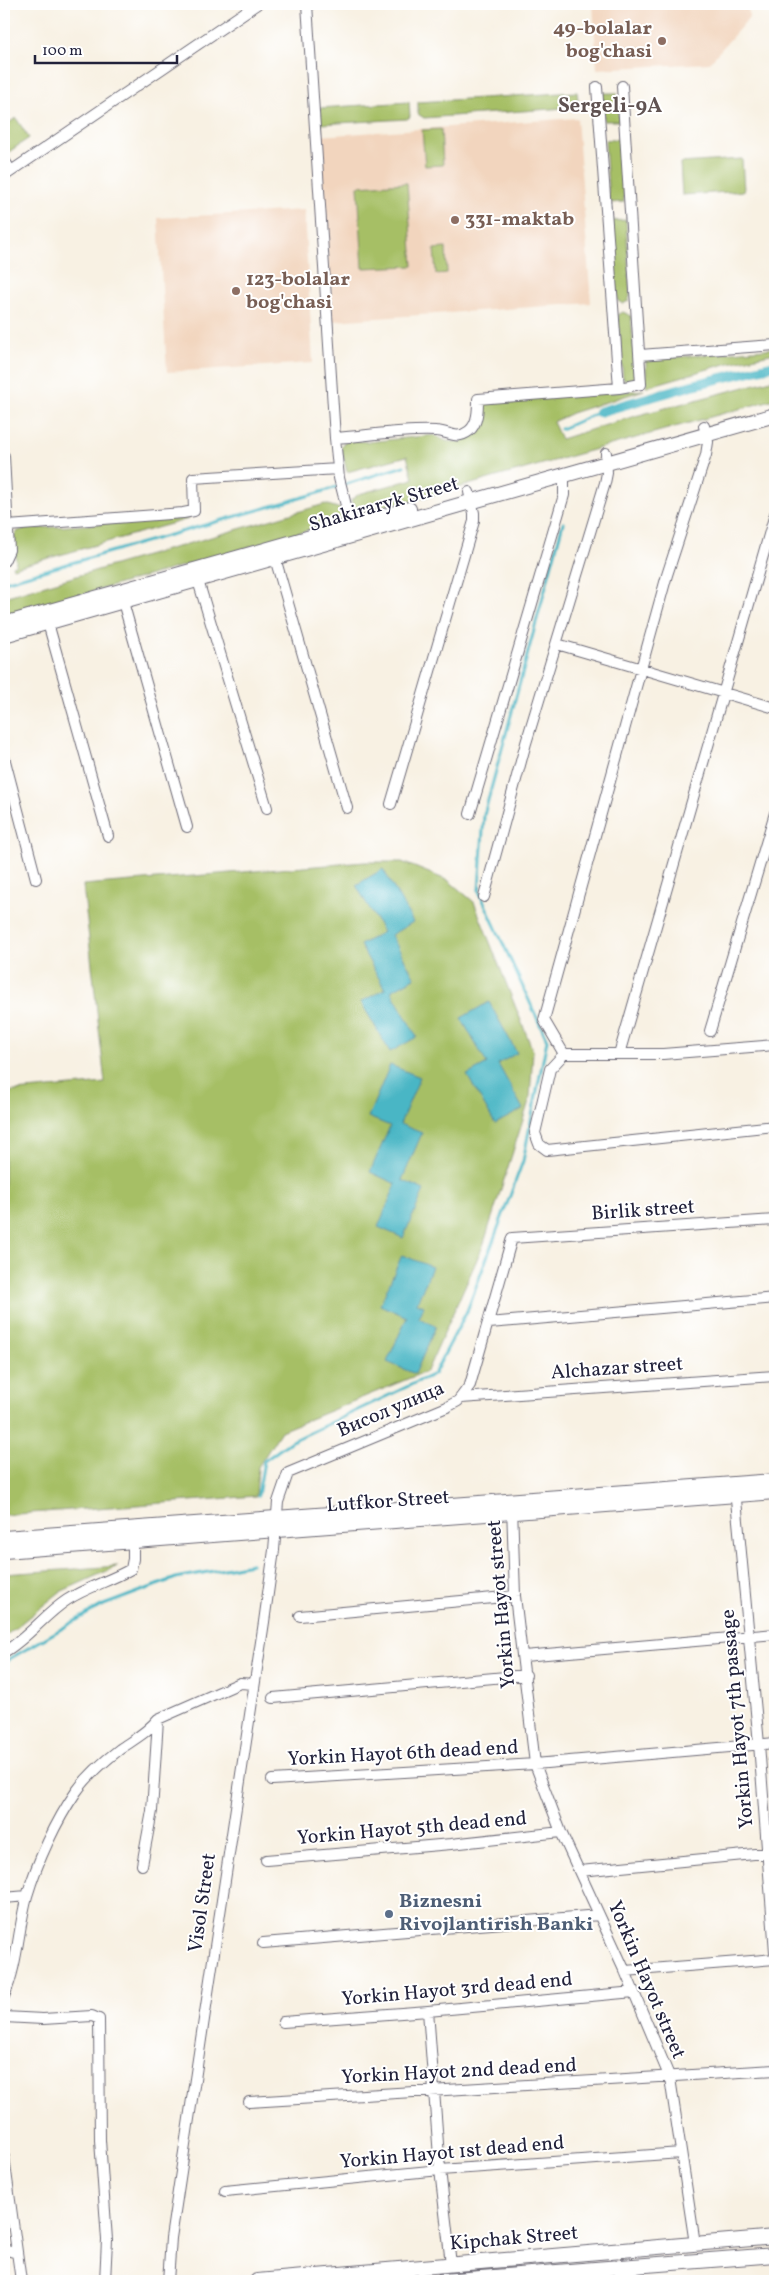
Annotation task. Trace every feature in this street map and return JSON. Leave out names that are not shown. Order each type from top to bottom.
[{"type":"main road","name":"Shakiraryk Street","points":[[4,635],[46,618],[705,430],[775,407]]},
{"type":"main road","name":"Shakiraryk Street","points":[[705,430],[775,416]]},
{"type":"main road","name":"Shakiraryk Street","points":[[274,553],[351,526],[564,474],[607,458]]},
{"type":"main road","name":"Shakiraryk Street","points":[[4,624],[46,618]]},
{"type":"main road","name":"Lutfkor Street","points":[[735,1490],[775,1481]]},
{"type":"main road","name":"Lutfkor Street","points":[[4,1538],[276,1524],[735,1490],[775,1492]]},
{"type":"main road","name":"Lutfkor Street","points":[[4,1551],[134,1541],[276,1524]]},
{"type":"main road","name":"Kipchak Street","points":[[257,2281],[409,2275],[451,2264],[775,2237]]},
{"type":"main road","points":[[563,2255],[569,2262],[565,2272]]},
{"type":"main road","name":"Kipchak Street","points":[[442,2281],[775,2255]]},
{"type":"street","points":[[4,160],[8,174],[257,4]]},
{"type":"street","points":[[307,4],[338,474],[351,526]]},
{"type":"street","points":[[335,438],[438,430],[456,436],[469,431],[478,412],[478,398],[619,388],[641,384],[622,86]]},
{"type":"street","points":[[597,87],[619,388]]},
{"type":"street","points":[[640,355],[775,345]]},
{"type":"street","points":[[564,1054],[544,1020],[670,566],[706,455],[708,442],[705,430]]},
{"type":"street","points":[[4,456],[9,550],[4,561]]},
{"type":"street","points":[[484,897],[526,743],[558,644],[605,483],[607,458]]},
{"type":"street","points":[[8,526],[195,514],[193,478],[338,474]]},
{"type":"street","points":[[470,814],[564,495],[564,474]]},
{"type":"street","points":[[391,804],[474,521],[470,496]]},
{"type":"street","points":[[619,1054],[775,514]]},
{"type":"street","points":[[274,553],[348,808]]},
{"type":"street","points":[[196,575],[267,808]]},
{"type":"street","points":[[121,596],[187,828]]},
{"type":"street","points":[[46,618],[108,836]]},
{"type":"street","points":[[558,644],[775,708]]},
{"type":"street","points":[[4,757],[36,879]]},
{"type":"street","points":[[710,1030],[775,813]]},
{"type":"street","points":[[775,1045],[663,1054],[564,1054],[550,1069],[535,1133],[539,1144],[547,1150],[775,1126]]},
{"type":"street","name":"Birlik street","points":[[512,1238],[775,1220]]},
{"type":"street","name":"Висол улица","points":[[276,1524],[283,1483],[292,1470],[447,1407],[461,1398],[470,1385],[512,1238]]},
{"type":"street","points":[[489,1323],[775,1298]]},
{"type":"street","name":"Alchazar street","points":[[461,1398],[775,1376]]},
{"type":"street","name":"Yorkin Hayot 7th passage","points":[[735,1490],[771,1852],[775,1952]]},
{"type":"street","name":"Yorkin Hayot street","points":[[512,1507],[515,1596],[524,1656],[535,1764],[561,1832],[625,1971],[670,2078],[695,2244]]},
{"type":"street","name":"Visol Street","points":[[168,2281],[171,2238],[254,1684],[276,1524]]},
{"type":"street","points":[[4,1652],[18,1644],[48,1614],[67,1600],[130,1569],[133,1559],[134,1541]]},
{"type":"street","points":[[300,1616],[515,1596]]},
{"type":"street","points":[[524,1656],[775,1634]]},
{"type":"street","points":[[273,1698],[526,1675]]},
{"type":"street","points":[[4,1996],[12,1979],[27,1896],[54,1831],[76,1792],[104,1762],[153,1726],[158,1719],[240,1683],[254,1684]]},
{"type":"street","points":[[142,1865],[152,1811],[158,1719]]},
{"type":"street","name":"Yorkin Hayot 6th dead end","points":[[272,1780],[535,1764],[775,1743]]},
{"type":"street","name":"Yorkin Hayot 5th dead end","points":[[266,1860],[451,1844],[561,1832]]},
{"type":"street","points":[[580,1871],[771,1852]]},
{"type":"street","points":[[4,1898],[27,1896]]},
{"type":"street","points":[[263,1943],[600,1915]]},
{"type":"street","points":[[625,1971],[775,1959]]},
{"type":"street","name":"Yorkin Hayot 3rd dead end","points":[[283,2022],[428,2012],[634,1992]]},
{"type":"street","points":[[428,2012],[440,2170],[451,2264]]},
{"type":"street","points":[[4,2017],[43,2019],[92,2016],[99,2019],[100,2140],[107,2240],[105,2281]]},
{"type":"street","name":"Yorkin Hayot 2nd dead end","points":[[250,2102],[433,2090],[670,2078],[775,2070]]},
{"type":"street","name":"Yorkin Hayot 1st dead end","points":[[225,2191],[440,2170],[681,2153]]},
{"type":"street","points":[[4,2157],[22,2281]]},
{"type":"street","points":[[4,2250],[17,2253]]},
{"type":"shaded area","name":"49-bolalar bog'chasi","points":[[593,4],[748,4],[749,18],[709,63],[597,69]]},
{"type":"shaded area","name":"331-maktab","points":[[577,118],[591,303],[333,321],[319,136]]},
{"type":"shaded area","name":"123-bolalar bog'chasi","points":[[304,210],[313,363],[167,372],[158,218]]},
{"type":"green space","points":[[577,92],[579,107],[424,118],[418,114],[418,102]]},
{"type":"green space","points":[[602,93],[617,93],[619,121],[604,121]]},
{"type":"green space","points":[[409,102],[410,117],[407,119],[320,124],[319,108]]},
{"type":"green space","points":[[16,118],[29,138],[6,154],[4,126]]},
{"type":"green space","points":[[441,129],[443,165],[425,166],[422,130]]},
{"type":"green space","points":[[620,139],[624,202],[609,203],[605,140]]},
{"type":"green space","points":[[742,159],[744,191],[682,195],[680,163]]},
{"type":"green space","points":[[407,183],[413,266],[363,268],[358,186]]},
{"type":"green space","points":[[626,220],[630,296],[628,301],[623,304],[618,301],[610,221]]},
{"type":"green space","points":[[446,248],[447,273],[436,274],[434,249]]},
{"type":"green space","points":[[623,312],[631,316],[636,376],[631,381],[623,379],[618,314]]},
{"type":"green space","points":[[775,348],[775,353],[729,363],[646,387],[646,360]]},
{"type":"green space","points":[[775,379],[775,399],[357,516],[351,500],[359,494],[413,479],[407,456],[347,472],[341,448],[343,443],[351,440],[368,442],[434,435],[446,441],[459,442],[480,433],[482,426],[480,407],[487,401],[644,390],[572,413],[553,422],[561,439],[635,416]]},
{"type":"green space","points":[[325,504],[341,509],[344,520],[4,617],[4,597]]},
{"type":"green space","points":[[189,518],[13,568],[12,566],[16,564],[14,536],[18,531],[24,529]]},
{"type":"green space","points":[[365,862],[402,862],[449,881],[474,902],[533,1051],[530,1098],[483,1246],[427,1371],[281,1431],[258,1467],[256,1496],[4,1515],[4,1092],[105,1083],[83,885]]},
{"type":"green space","points":[[118,1566],[60,1592],[4,1637],[4,1574]]},
{"type":"water","points":[[383,869],[413,922],[391,935],[415,978],[391,991],[417,1037],[390,1052],[361,1002],[385,989],[360,945],[383,932],[356,885]]},
{"type":"water","points":[[489,1002],[517,1053],[498,1064],[523,1109],[495,1124],[467,1075],[487,1064],[461,1018]]},
{"type":"water","points":[[390,1065],[420,1077],[400,1124],[422,1133],[402,1180],[424,1190],[403,1238],[378,1227],[396,1184],[370,1172],[390,1126],[368,1117]]},
{"type":"water","points":[[402,1255],[432,1267],[417,1303],[424,1306],[419,1318],[436,1326],[415,1374],[387,1362],[407,1317],[380,1305]]},
{"type":"waterway","points":[[599,412],[693,385],[775,365]]},
{"type":"waterway","points":[[561,429],[599,412]]},
{"type":"waterway","points":[[4,582],[318,493],[404,466]]},
{"type":"waterway","points":[[258,1495],[264,1461],[290,1442],[434,1374],[467,1311],[523,1161],[547,1040],[479,891],[484,815],[563,523]]},
{"type":"waterway","points":[[4,1662],[101,1606],[176,1578],[251,1564]]},
{"type":"place","name":"49-bolalar bog'chasi","points":[[662,41]]},
{"type":"place","name":"331-maktab","points":[[455,220]]},
{"type":"place","name":"123-bolalar bog'chasi","points":[[236,291]]},
{"type":"place","name":"Biznesni Rivojlantirish Banki","points":[[389,1914]]},
{"type":"district","name":"Sergeli-9A","points":[[610,106]]}]
